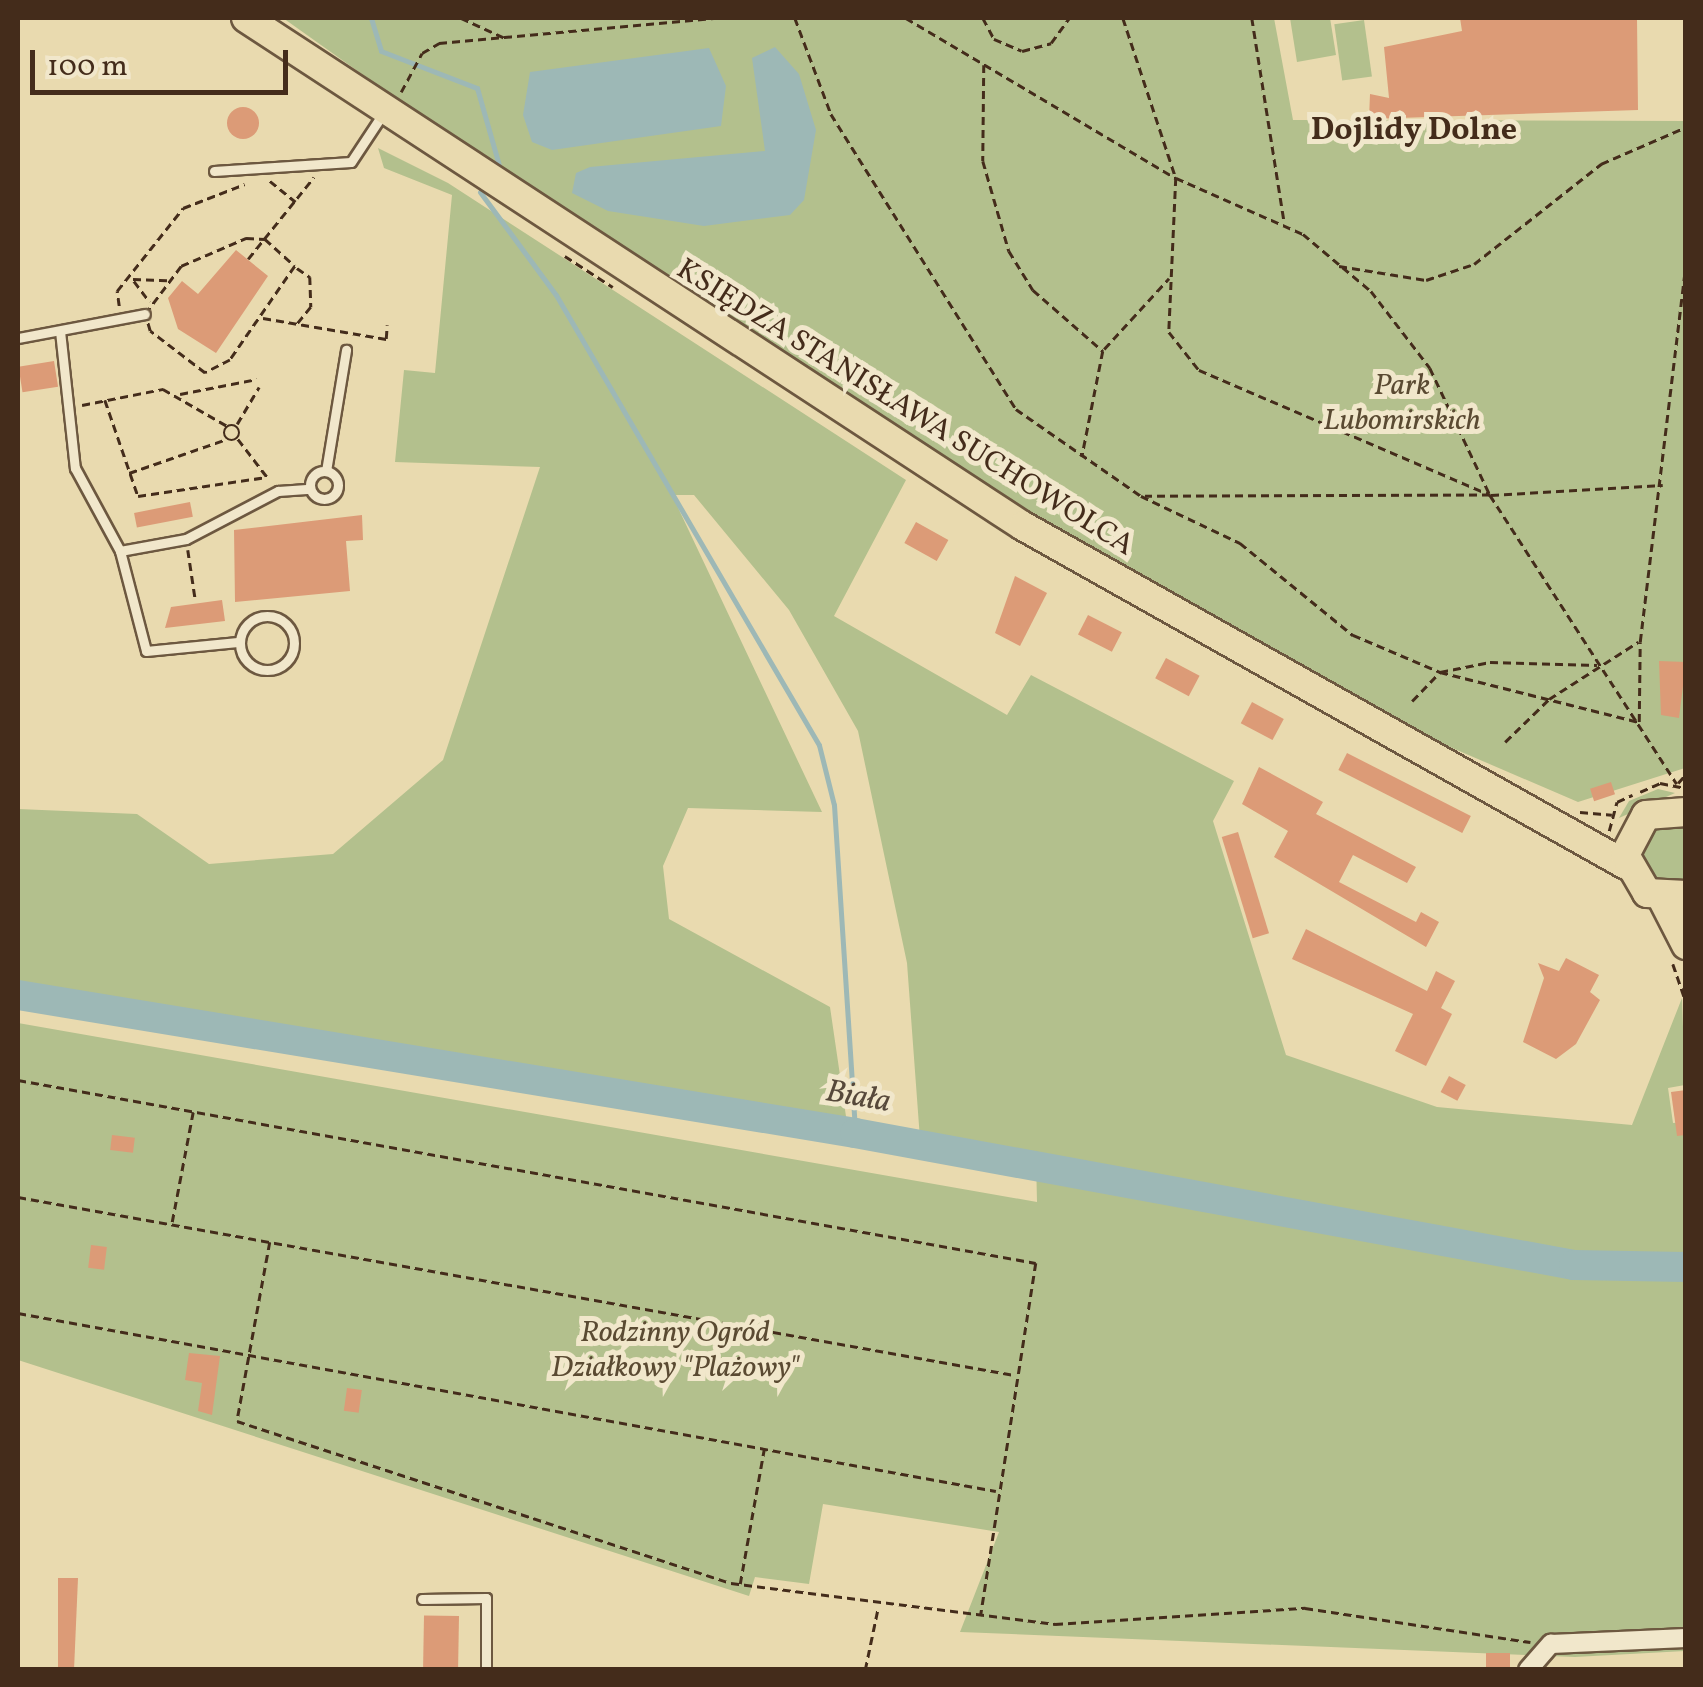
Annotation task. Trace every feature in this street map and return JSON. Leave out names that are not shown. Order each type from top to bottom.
[{"type":"highway","name":"KSIĘDZA STANISŁAWA SUCHOWOLCA","points":[[246,18],[1023,526],[1549,820],[1674,897]]},
{"type":"highway","points":[[1626,865],[1632,830],[1654,812],[1686,812]]},
{"type":"highway","name":"KSIĘDZA STANISŁAWA SUCHOWOLCA","points":[[1549,820],[1632,830]]},
{"type":"highway","points":[[1674,897],[1676,946]]},
{"type":"street","points":[[1528,1670],[1551,1644],[1686,1638]]},
{"type":"lane","points":[[214,171],[351,162],[385,110]]},
{"type":"lane","points":[[18,338],[121,319],[149,309]]},
{"type":"lane","points":[[60,331],[74,406],[83,493],[120,551],[146,650],[238,642]]},
{"type":"lane","points":[[120,551],[186,539],[278,492],[310,489],[326,471],[346,350]]},
{"type":"lane","points":[[310,489],[321,499],[335,495],[338,480],[326,471]]},
{"type":"lane","points":[[275,618],[296,642],[286,662],[262,668],[238,642],[247,623],[275,618]]},
{"type":"lane","points":[[422,1599],[486,1598],[486,1670]]},
{"type":"path","points":[[461,18],[506,39]]},
{"type":"path","points":[[412,72],[422,53],[440,43],[714,18]]},
{"type":"path","points":[[796,18],[831,114],[885,209],[1016,409],[1082,461],[1141,496],[1240,543],[1353,634],[1440,672],[1639,722]]},
{"type":"path","points":[[906,18],[1176,178],[1284,223],[1371,291],[1430,368],[1490,495],[1677,784],[1686,788]]},
{"type":"path","points":[[983,18],[994,39],[1022,51],[1052,43],[1069,18]]},
{"type":"path","points":[[1122,18],[1176,178],[1170,332],[1199,370],[1490,495]]},
{"type":"path","points":[[1252,18],[1284,223]]},
{"type":"path","points":[[984,64],[984,161],[1010,251],[1033,290],[1103,350]]},
{"type":"path","points":[[1338,266],[1426,280],[1474,264],[1601,164],[1686,127]]},
{"type":"path","points":[[248,259],[323,164]]},
{"type":"path","points":[[121,319],[117,292],[184,208],[265,177],[296,202]]},
{"type":"path","points":[[265,239],[310,276],[312,307],[297,324]]},
{"type":"path","points":[[149,309],[170,280],[214,252],[265,239]]},
{"type":"path","points":[[1639,722],[1640,642],[1664,484],[1686,262]]},
{"type":"path","points":[[131,278],[149,309],[150,331],[205,373],[218,372],[262,318],[265,298],[295,266]]},
{"type":"path","points":[[1082,461],[1103,350],[1172,275]]},
{"type":"path","points":[[131,278],[170,280]]},
{"type":"path","points":[[262,318],[386,339],[387,325]]},
{"type":"path","points":[[176,395],[256,379]]},
{"type":"path","points":[[259,387],[235,426],[238,439],[278,492]]},
{"type":"path","points":[[74,406],[158,388],[235,426]]},
{"type":"path","points":[[105,400],[128,473],[143,496],[267,477]]},
{"type":"path","points":[[226,438],[229,426]]},
{"type":"path","points":[[128,473],[226,438],[238,439]]},
{"type":"path","points":[[1141,496],[1490,495],[1664,484]]},
{"type":"path","points":[[186,539],[194,597]]},
{"type":"path","points":[[1505,742],[1549,699],[1640,642]]},
{"type":"path","points":[[1412,701],[1440,672],[1490,662],[1599,665]]},
{"type":"path","points":[[1677,784],[1686,774]]},
{"type":"path","points":[[1676,946],[1686,1000]]},
{"type":"path","points":[[18,1080],[1036,1263],[998,1491],[982,1616]]},
{"type":"path","points":[[171,1224],[193,1110]]},
{"type":"path","points":[[18,1197],[1016,1375]]},
{"type":"path","points":[[270,1242],[254,1352],[237,1421],[740,1585],[879,1606],[1055,1624],[1306,1608],[1551,1644]]},
{"type":"path","points":[[18,1312],[254,1352],[998,1491]]},
{"type":"path","points":[[740,1585],[764,1447]]},
{"type":"path","points":[[865,1670],[879,1606]]},
{"type":"green space","name":"Park Lubomirskich","points":[[283,18],[1274,18],[1293,120],[1685,121],[1685,768],[1578,802],[1408,729],[1027,515],[508,178]]},
{"type":"green space","points":[[1290,18],[1330,18],[1336,55],[1297,62]]},
{"type":"green space","points":[[1364,20],[1372,76],[1342,81],[1334,24]]},
{"type":"green space","name":"Rodzinny Ogród Działkowy \"Plażowy\"","points":[[378,148],[448,183],[906,480],[834,616],[1007,715],[1031,675],[1234,781],[1213,821],[1286,1055],[1437,1107],[1632,1125],[1682,998],[1685,1085],[1668,1088],[1673,1123],[1686,1122],[1685,1651],[1575,1657],[960,1632],[999,1532],[823,1504],[809,1584],[755,1577],[749,1596],[18,1360],[18,1023],[1037,1202],[1036,1159],[920,1139],[907,963],[858,731],[789,610],[694,495],[672,495],[822,812],[688,808],[663,866],[669,919],[830,1007],[848,1130],[18,986],[18,809],[137,814],[209,864],[333,854],[443,760],[540,467],[395,462],[404,370],[435,373],[452,195],[384,168]]},
{"type":"green space","points":[[1658,789],[1675,793],[1619,818],[1629,801]]},
{"type":"green space","points":[[1676,824],[1685,829],[1685,881],[1655,883],[1638,849],[1656,826]]},
{"type":"water","points":[[775,47],[799,74],[816,130],[804,200],[790,215],[704,226],[608,211],[572,193],[576,173],[590,167],[765,151],[752,58]]},
{"type":"water","points":[[709,48],[726,86],[721,126],[552,150],[532,142],[523,115],[530,72]]},
{"type":"building","points":[[1460,18],[1637,18],[1638,110],[1369,119],[1370,94],[1389,98],[1384,47],[1462,31]]},
{"type":"building","points":[[243,107],[254,112],[259,123],[254,134],[243,139],[232,134],[227,123],[232,112]]},
{"type":"building","points":[[236,250],[268,276],[216,353],[178,329],[168,298],[182,281],[198,294]]},
{"type":"building","points":[[54,361],[58,387],[23,392],[18,367]]},
{"type":"building","points":[[190,502],[193,517],[137,528],[134,513]]},
{"type":"building","points":[[362,515],[363,540],[346,541],[350,591],[235,602],[234,530]]},
{"type":"building","points":[[916,522],[948,540],[937,561],[904,543]]},
{"type":"building","points":[[1015,576],[1047,593],[1020,646],[995,633]]},
{"type":"building","points":[[222,600],[225,621],[165,628],[171,607]]},
{"type":"building","points":[[1088,615],[1122,632],[1112,652],[1078,635]]},
{"type":"building","points":[[1166,658],[1200,676],[1189,696],[1155,678]]},
{"type":"building","points":[[1659,661],[1686,662],[1679,718],[1661,715]]},
{"type":"building","points":[[1252,702],[1284,719],[1273,740],[1241,723]]},
{"type":"building","points":[[1347,753],[1471,816],[1462,833],[1338,770]]},
{"type":"building","points":[[1259,767],[1323,802],[1316,814],[1416,867],[1407,883],[1353,855],[1339,882],[1416,922],[1421,912],[1439,922],[1426,947],[1274,857],[1288,831],[1242,804]]},
{"type":"building","points":[[1611,782],[1615,794],[1594,801],[1590,789]]},
{"type":"building","points":[[1238,832],[1269,933],[1253,938],[1222,837]]},
{"type":"building","points":[[1306,929],[1427,991],[1436,971],[1455,981],[1441,1008],[1452,1014],[1426,1066],[1395,1051],[1413,1014],[1292,959]]},
{"type":"building","points":[[1566,958],[1599,975],[1590,992],[1600,1000],[1576,1044],[1556,1059],[1523,1042],[1544,978],[1538,963],[1559,971]]},
{"type":"building","points":[[1449,1076],[1466,1085],[1457,1101],[1441,1092]]},
{"type":"building","points":[[1686,1090],[1686,1135],[1677,1136],[1671,1092]]},
{"type":"building","points":[[112,1135],[135,1138],[133,1153],[110,1150]]},
{"type":"building","points":[[91,1245],[107,1247],[104,1270],[88,1268]]},
{"type":"building","points":[[189,1353],[220,1356],[212,1415],[198,1411],[202,1383],[185,1380]]},
{"type":"building","points":[[347,1388],[362,1390],[359,1413],[344,1411]]},
{"type":"building","points":[[58,1578],[78,1578],[74,1670],[58,1670]]},
{"type":"building","points":[[424,1615],[459,1616],[458,1670],[423,1669]]},
{"type":"building","points":[[1486,1653],[1510,1653],[1510,1668],[1486,1668]]},
{"type":"waterway","points":[[371,18],[381,51],[477,88],[499,165]]},
{"type":"waterway","points":[[480,192],[556,295],[819,745],[834,805],[855,1133]]},
{"type":"waterway","name":"Biała","points":[[18,995],[855,1133],[1574,1265],[1686,1267]]},
{"type":"district","name":"Dojlidy Dolne","points":[[1414,131]]}]
